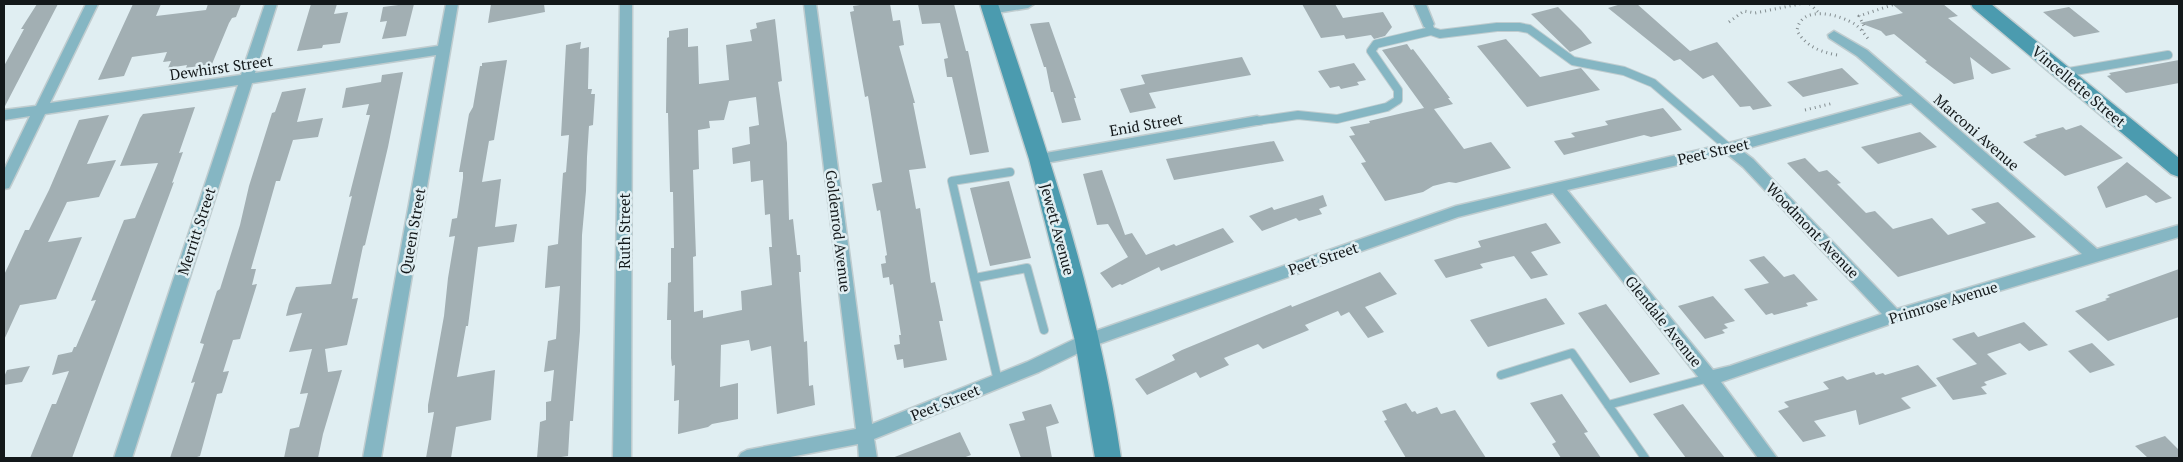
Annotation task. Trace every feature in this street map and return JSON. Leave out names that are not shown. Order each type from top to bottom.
[{"type":"main road","name":"Vincellette Street","points":[[1980,4],[2179,169]]},
{"type":"main road","name":"Jewett Avenue","points":[[990,7],[1040,159],[1087,340],[1108,458]]},
{"type":"street","points":[[4,184],[92,4]]},
{"type":"street","name":"Merritt Street","points":[[123,458],[271,4]]},
{"type":"street","name":"Queen Street","points":[[372,458],[452,4]]},
{"type":"street","name":"Ruth Street","points":[[622,458],[626,4]]},
{"type":"street","name":"Goldenrod Avenue","points":[[810,4],[868,458]]},
{"type":"street","points":[[990,7],[1028,4]]},
{"type":"street","points":[[1420,4],[1429,28]]},
{"type":"street","name":"Marconi Avenue","points":[[1834,35],[1862,53],[2096,257]]},
{"type":"street","name":"Dewhirst Street","points":[[4,115],[245,81],[443,50]]},
{"type":"street","name":"Peet Street","points":[[747,458],[864,435],[998,381],[1087,340],[1456,212],[1556,187],[1729,148],[1913,98]]},
{"type":"street","name":"Enid Street","points":[[1040,159],[1258,121]]},
{"type":"street","name":"Woodmont Avenue","points":[[1729,148],[1748,163],[1894,316]]},
{"type":"street","name":"Glendale Avenue","points":[[1556,187],[1709,378],[1768,458]]},
{"type":"street","name":"Primrose Avenue","points":[[1709,378],[1730,373],[1894,316],[2179,231]]},
{"type":"lane","points":[[1258,121],[1298,115],[1337,119],[1387,107],[1398,100],[1398,90],[1371,51],[1376,44],[1429,28],[1449,34],[1511,26],[1530,29],[1564,57],[1573,61],[1630,72],[1653,83],[1674,99],[1712,136],[1729,148]]},
{"type":"lane","points":[[2063,73],[2168,55]]},
{"type":"lane","points":[[998,381],[952,181],[1010,172]]},
{"type":"lane","points":[[975,278],[1027,268],[1044,330]]},
{"type":"lane","points":[[1501,375],[1572,353],[1645,458]]},
{"type":"lane","points":[[1608,405],[1709,378]]},
{"type":"path","points":[[1729,22],[1744,11],[1755,13],[1800,4]]},
{"type":"path","points":[[1810,4],[1820,14]]},
{"type":"path","points":[[1862,30],[1864,26],[1858,16],[1895,4]]},
{"type":"building","points":[[37,4],[58,4],[4,108],[4,66],[24,29],[21,29]]},
{"type":"building","points":[[133,4],[161,4],[156,16],[206,10],[208,4],[241,4],[236,17],[232,18],[229,23],[212,64],[186,68],[187,65],[168,68],[171,61],[163,62],[167,52],[132,57],[124,76],[98,80]]},
{"type":"building","points":[[311,4],[337,4],[334,14],[348,12],[340,43],[323,45],[322,48],[297,51]]},
{"type":"building","points":[[414,4],[406,36],[382,39],[387,21],[380,22],[383,7]]},
{"type":"building","points":[[491,4],[544,4],[545,12],[488,23]]},
{"type":"building","points":[[890,4],[893,21],[900,20],[904,45],[899,46],[915,103],[913,103],[926,168],[909,170],[916,209],[920,208],[931,283],[935,282],[943,321],[939,321],[947,360],[904,368],[903,359],[897,360],[894,345],[900,344],[899,335],[901,335],[893,284],[890,285],[889,277],[883,278],[881,264],[886,263],[885,256],[887,255],[880,210],[877,211],[872,184],[882,182],[868,96],[865,97],[850,12],[854,11],[853,6]]},
{"type":"building","points":[[918,4],[954,4],[966,51],[968,51],[989,152],[970,155],[952,77],[947,77],[944,59],[948,58],[940,23],[922,24]]},
{"type":"building","points":[[1302,4],[1335,4],[1343,18],[1383,12],[1392,27],[1385,36],[1374,39],[1371,35],[1346,39],[1344,35],[1321,38]]},
{"type":"building","points":[[1621,4],[1637,4],[1690,51],[1717,42],[1772,106],[1753,110],[1750,106],[1740,107],[1713,75],[1703,79],[1680,59],[1674,61],[1608,8]]},
{"type":"building","points":[[1892,4],[1943,4],[1958,16],[1948,18],[2011,69],[1992,74],[1970,57],[1974,79],[1954,84],[1925,62],[1927,61],[1894,34],[1886,36],[1881,31],[1860,23],[1903,13]]},
{"type":"building","points":[[1558,7],[1592,43],[1570,52],[1531,14]]},
{"type":"building","points":[[2069,7],[2100,32],[2074,37],[2043,12]]},
{"type":"building","points":[[775,19],[782,81],[778,82],[787,143],[789,220],[793,219],[797,255],[800,255],[801,272],[799,272],[804,342],[807,341],[809,386],[813,385],[815,405],[777,414],[771,346],[751,351],[749,340],[721,345],[720,387],[738,383],[738,419],[678,434],[679,400],[674,401],[675,365],[672,366],[671,358],[671,320],[667,320],[668,283],[671,282],[671,248],[674,248],[673,192],[670,192],[668,113],[666,113],[667,38],[669,37],[669,31],[688,28],[688,47],[698,46],[699,84],[729,80],[726,45],[752,41],[750,30],[757,28],[756,23]],"holes":[[[756,97],[759,125],[749,127],[750,144],[732,148],[733,164],[750,161],[751,182],[763,180],[765,215],[770,214],[772,247],[769,247],[772,285],[741,291],[742,310],[703,318],[703,310],[694,312],[693,257],[696,256],[693,170],[699,169],[698,130],[710,128],[709,121],[724,120],[729,101]]]},
{"type":"building","points":[[1049,22],[1076,98],[1074,98],[1081,120],[1062,123],[1053,92],[1051,92],[1046,67],[1044,67],[1030,24]]},
{"type":"building","points":[[1506,39],[1540,77],[1581,68],[1600,90],[1527,107],[1477,46]]},
{"type":"building","points":[[581,42],[580,49],[589,47],[588,89],[592,89],[591,94],[595,94],[593,125],[589,126],[582,235],[580,331],[573,421],[570,421],[568,456],[537,458],[540,422],[546,420],[546,402],[551,401],[554,370],[544,372],[548,341],[556,339],[560,286],[545,288],[548,246],[558,244],[563,173],[566,172],[569,135],[561,136],[566,45]]},
{"type":"building","points":[[1407,44],[1411,50],[1413,49],[1450,98],[1448,98],[1453,104],[1434,109],[1464,149],[1491,142],[1511,168],[1456,183],[1449,182],[1433,186],[1423,192],[1385,201],[1361,163],[1366,162],[1349,136],[1355,135],[1350,127],[1424,108],[1382,50]]},
{"type":"building","points":[[1242,57],[1251,75],[1149,93],[1156,108],[1130,113],[1120,89],[1145,84],[1141,75]]},
{"type":"building","points":[[507,60],[494,140],[489,141],[482,182],[501,179],[495,227],[517,224],[514,242],[478,247],[468,326],[466,326],[457,377],[495,370],[491,420],[456,427],[451,458],[426,458],[434,412],[428,413],[428,405],[444,316],[455,236],[449,237],[452,219],[457,218],[463,178],[463,172],[459,172],[469,114],[473,107],[482,63]]},
{"type":"building","points":[[2179,60],[2179,83],[2126,93],[2107,76],[2111,75],[2109,73]]},
{"type":"building","points":[[1354,63],[1366,80],[1357,82],[1359,85],[1341,89],[1339,86],[1330,88],[1318,71]]},
{"type":"building","points":[[1842,68],[1859,84],[1803,97],[1787,82]]},
{"type":"building","points":[[403,72],[388,147],[365,245],[363,246],[352,299],[358,298],[347,345],[325,349],[328,372],[342,370],[318,458],[284,458],[290,429],[299,427],[308,393],[300,394],[312,349],[289,352],[302,313],[286,316],[289,304],[296,287],[331,284],[352,196],[349,197],[370,115],[366,115],[369,104],[342,108],[346,88],[381,82],[382,75]]},
{"type":"building","points":[[306,88],[297,122],[323,118],[318,137],[293,140],[280,181],[276,181],[251,269],[256,269],[252,285],[257,284],[240,339],[233,340],[223,372],[229,371],[222,393],[217,394],[200,456],[194,458],[170,458],[195,382],[191,383],[204,344],[200,343],[217,291],[220,289],[272,113],[275,112],[282,92]]},
{"type":"building","points":[[195,107],[179,153],[183,152],[172,183],[174,182],[72,458],[30,458],[52,404],[56,404],[69,371],[52,375],[58,355],[72,352],[74,347],[76,347],[96,300],[91,301],[124,220],[135,218],[158,163],[120,166],[140,118],[143,114]]},
{"type":"building","points":[[1663,108],[1682,130],[1651,137],[1644,135],[1564,155],[1554,141],[1575,137],[1571,133],[1608,125],[1605,121]]},
{"type":"building","points":[[109,115],[87,164],[116,160],[99,197],[67,202],[48,242],[82,237],[56,299],[20,305],[4,340],[4,275],[25,230],[29,230],[49,190],[79,120]]},
{"type":"building","points":[[2081,125],[2123,158],[2065,176],[2023,142],[2037,137],[2035,135],[2063,127],[2066,130]]},
{"type":"building","points":[[1920,132],[1937,147],[1878,164],[1861,147]]},
{"type":"building","points":[[1274,141],[1284,161],[1174,180],[1166,159]]},
{"type":"building","points":[[1805,158],[1819,172],[1827,170],[1841,183],[1837,184],[1866,213],[1875,211],[1893,229],[1932,218],[1948,235],[1986,223],[1971,209],[1998,202],[2036,237],[1898,277],[1787,163]]},
{"type":"building","points":[[2127,162],[2172,198],[2156,203],[2146,195],[2106,208],[2097,187]]},
{"type":"building","points":[[1102,170],[1125,235],[1132,233],[1146,255],[1223,228],[1234,242],[1161,271],[1159,267],[1112,288],[1100,273],[1128,257],[1108,224],[1097,225],[1083,174]]},
{"type":"building","points":[[1009,181],[1031,258],[990,266],[970,188]]},
{"type":"building","points":[[1323,195],[1327,206],[1319,209],[1322,214],[1299,221],[1296,218],[1262,231],[1249,216],[1272,207],[1274,210]]},
{"type":"building","points":[[1546,223],[1561,243],[1531,252],[1548,275],[1531,279],[1514,256],[1480,264],[1483,268],[1446,278],[1434,260],[1481,247],[1478,241]]},
{"type":"building","points":[[1764,256],[1784,277],[1794,274],[1818,300],[1806,303],[1808,306],[1774,315],[1772,313],[1766,315],[1744,289],[1769,283],[1749,260]]},
{"type":"building","points":[[2179,269],[2179,317],[2108,341],[2075,311],[2107,300],[2105,299],[2110,297],[2107,295]]},
{"type":"building","points":[[1380,272],[1397,294],[1365,307],[1384,332],[1368,338],[1349,312],[1341,316],[1338,311],[1305,325],[1309,330],[1263,349],[1258,344],[1224,358],[1229,365],[1200,378],[1196,372],[1147,395],[1135,379],[1175,360],[1172,355],[1182,350],[1291,305],[1292,307]]},
{"type":"building","points":[[1713,296],[1735,321],[1724,324],[1728,328],[1722,330],[1725,333],[1705,339],[1678,306]]},
{"type":"building","points":[[1546,298],[1565,324],[1488,347],[1470,320]]},
{"type":"building","points":[[1606,304],[1660,374],[1630,383],[1578,313]]},
{"type":"building","points":[[2024,322],[2048,345],[2029,351],[2020,343],[1987,354],[2007,374],[1984,382],[1987,385],[1981,387],[1987,394],[1953,400],[1936,378],[1977,364],[1952,339],[1974,332],[1978,337]]},
{"type":"building","points":[[2092,343],[2115,365],[2090,373],[2068,351]]},
{"type":"building","points":[[1918,365],[1937,386],[1901,398],[1911,408],[1859,425],[1856,410],[1814,421],[1826,436],[1803,442],[1778,411],[1789,407],[1784,402],[1829,389],[1823,382],[1843,376],[1847,380],[1874,372],[1876,375],[1883,373],[1885,375]]},
{"type":"building","points":[[30,366],[22,382],[4,385],[4,377],[7,370]]},
{"type":"building","points":[[1562,394],[1588,432],[1584,433],[1601,458],[1561,458],[1552,444],[1556,442],[1530,403]]},
{"type":"building","points":[[1406,403],[1412,412],[1415,411],[1417,414],[1437,407],[1441,414],[1455,410],[1486,458],[1406,458],[1384,421],[1387,420],[1382,411]]},
{"type":"building","points":[[1051,404],[1059,423],[1046,427],[1052,458],[1021,458],[1009,424],[1025,420],[1022,412]]},
{"type":"building","points":[[1683,404],[1725,458],[1686,458],[1653,414]]},
{"type":"building","points":[[960,432],[971,455],[963,458],[892,458]]},
{"type":"building","points":[[2165,436],[2179,450],[2179,458],[2148,458],[2135,446]]}]
